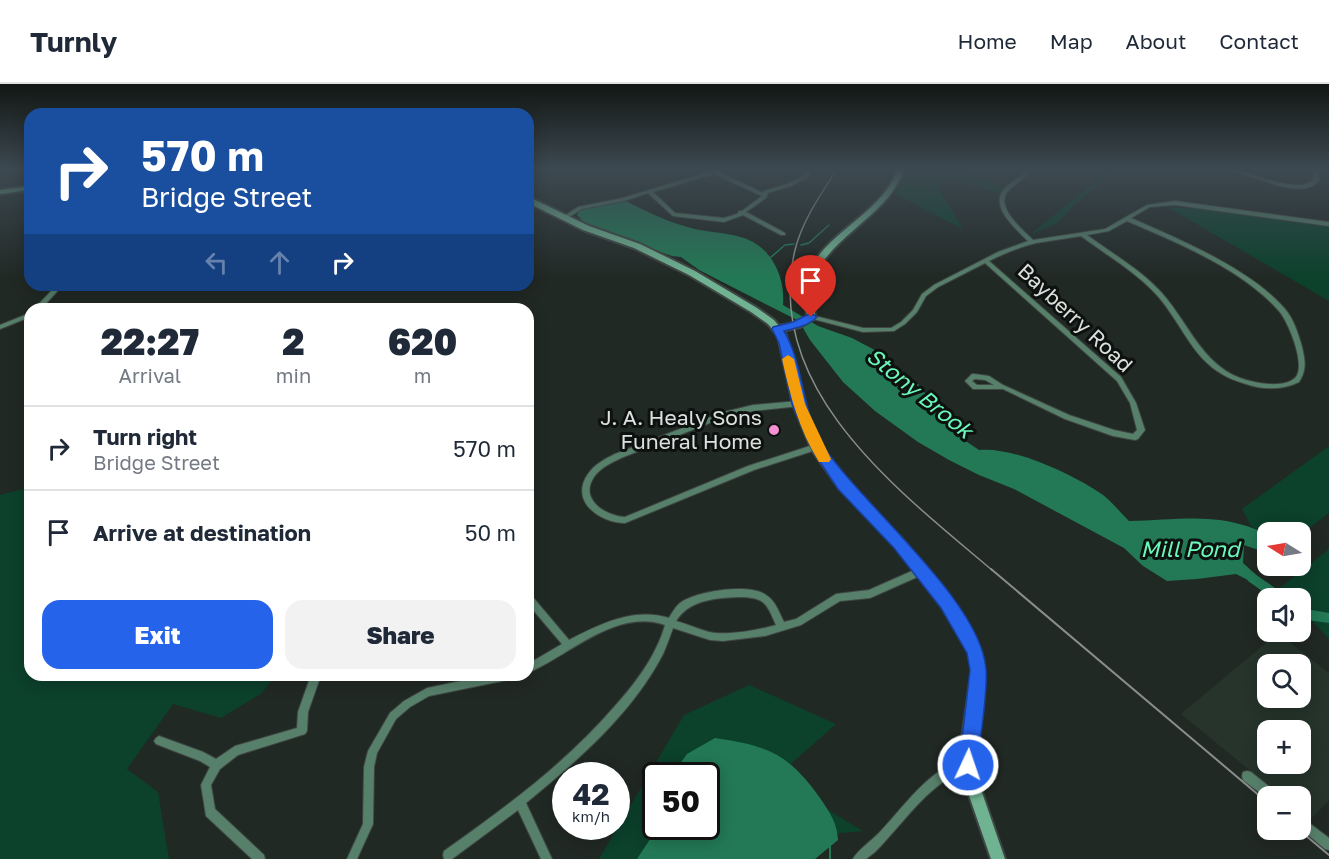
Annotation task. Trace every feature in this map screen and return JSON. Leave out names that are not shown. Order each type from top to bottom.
[{"type":"main road","points":[[538,205],[596,232],[637,246],[692,273],[754,310],[777,329],[785,343],[798,404],[816,447],[843,485],[899,543],[946,603],[966,633],[975,653],[978,670],[968,765],[976,801],[998,859]]},
{"type":"main road","points":[[777,329],[799,324],[810,318],[810,281],[822,259],[834,244],[880,205]]},
{"type":"street","points":[[564,218],[580,208],[594,205]]},
{"type":"street","points":[[662,205],[676,215],[724,220],[733,218],[750,205]]},
{"type":"street","points":[[1003,205],[1009,217],[1033,243]]},
{"type":"street","points":[[810,318],[863,330],[892,330],[903,323],[915,311],[924,295],[936,286],[1016,246],[1107,230],[1153,205]]},
{"type":"street","points":[[1190,205],[1329,225]]},
{"type":"street","points":[[741,212],[783,234]]},
{"type":"street","points":[[1082,234],[1144,280],[1164,298],[1201,354],[1215,368],[1232,377],[1259,385],[1283,386],[1297,380],[1302,369],[1295,332],[1283,311],[1274,302],[1205,255],[1128,219]]},
{"type":"street","name":"Bayberry Road","points":[[986,261],[1119,379],[1133,403],[1141,430],[1135,437],[1113,432],[1067,417],[1000,386]]},
{"type":"street","points":[[43,303],[54,291]]},
{"type":"street","points":[[0,327],[24,317]]},
{"type":"street","points":[[798,404],[753,408],[724,415],[618,456],[605,463],[592,475],[586,485],[587,496],[602,515],[613,520],[625,520],[752,468],[816,447]]},
{"type":"street","points":[[534,665],[599,629],[639,618],[672,622],[690,630],[723,637],[765,632],[798,622],[839,597],[870,594],[921,571]]},
{"type":"street","points":[[448,855],[520,803],[581,748],[630,696],[660,650],[681,608],[697,598],[756,593],[766,599],[782,627]]},
{"type":"street","points":[[534,605],[568,645]]},
{"type":"street","points":[[260,859],[210,812],[206,785],[216,765],[235,751],[302,731],[303,711],[314,681]]},
{"type":"street","points":[[352,859],[368,824],[369,767],[373,751],[393,716],[427,692],[482,681]]},
{"type":"street","points":[[159,741],[203,757],[216,765]]},
{"type":"street","points":[[858,859],[877,846],[920,797],[950,769],[968,765]]},
{"type":"street","points":[[1247,776],[1260,786]]},
{"type":"street","points":[[520,803],[547,859]]},
{"type":"street","points":[[1311,830],[1329,845]]},
{"type":"shaded area","points":[[917,205],[948,205],[963,229]]},
{"type":"shaded area","points":[[1066,205],[1074,205],[1057,223],[1030,235]]},
{"type":"shaded area","points":[[1169,208],[1194,208],[1329,227],[1329,301]]},
{"type":"shaded area","points":[[1329,446],[1329,513],[1311,526],[1311,522],[1257,522],[1257,529],[1251,526],[1242,509]]},
{"type":"shaded area","points":[[24,489],[24,681],[271,681],[262,693],[221,718],[173,704],[127,769],[158,792],[169,859],[0,859],[0,495]]},
{"type":"shaded area","points":[[1329,549],[1329,639],[1311,620],[1311,588],[1280,588],[1295,576],[1311,576],[1311,563]]},
{"type":"shaded area","points":[[1267,642],[1289,642],[1305,654],[1257,654],[1257,708],[1311,708],[1311,659],[1329,673],[1329,800],[1311,819],[1311,786],[1269,786],[1181,714]]},
{"type":"shaded area","points":[[749,685],[836,724],[775,778],[863,831],[744,842],[727,859],[599,859],[610,840],[630,840],[630,806],[642,786],[642,840],[720,840],[720,762],[656,762],[684,715]]},
{"type":"water","name":"Mill Pond","points":[[604,205],[634,205],[677,224],[752,241],[770,257],[779,273],[783,305],[818,326],[852,338],[884,355],[890,364],[919,385],[942,416],[948,429],[979,450],[993,450],[1026,457],[1060,471],[1103,495],[1129,521],[1199,518],[1232,522],[1257,530],[1257,550],[1244,545],[1243,563],[1264,582],[1260,586],[1236,574],[1167,581],[1143,566],[1124,548],[1014,489],[979,475],[918,442],[875,411],[843,382],[810,340],[799,321],[699,270],[681,257],[672,256],[586,225],[577,215],[579,210]]},
{"type":"water","points":[[715,738],[749,744],[775,754],[798,771],[820,798],[835,823],[838,840],[815,859],[637,859],[649,840],[720,840],[720,762],[681,762],[687,754]]},
{"type":"waterway","points":[[801,245],[809,243],[829,225]]},
{"type":"waterway","points":[[770,258],[785,245],[794,244]]},
{"type":"waterway","name":"Stony Brook","points":[[1252,577],[1267,588]]},
{"type":"waterway","name":"Stony Brook","points":[[1311,615],[1329,618]]},
{"type":"waterway","points":[[830,847],[830,859]]},
{"type":"railway","points":[[815,205],[807,218],[795,250],[790,300],[799,348],[819,392],[847,433],[881,471],[918,507],[992,570]]},
{"type":"railway","points":[[991,569],[1257,794]]},
{"type":"railway","points":[[1311,840],[1329,855]]},
{"type":"slow traffic","points":[[788,359],[798,404],[816,447],[824,459]]},
{"type":"place","name":"J. A. Healy Sons Funeral Home","points":[[774,430]]},
{"type":"route","points":[[811,317],[796,325],[777,329],[785,343],[798,404],[816,447],[843,485],[899,543],[946,603],[966,633],[975,653],[978,670],[969,738],[968,765]]}]
